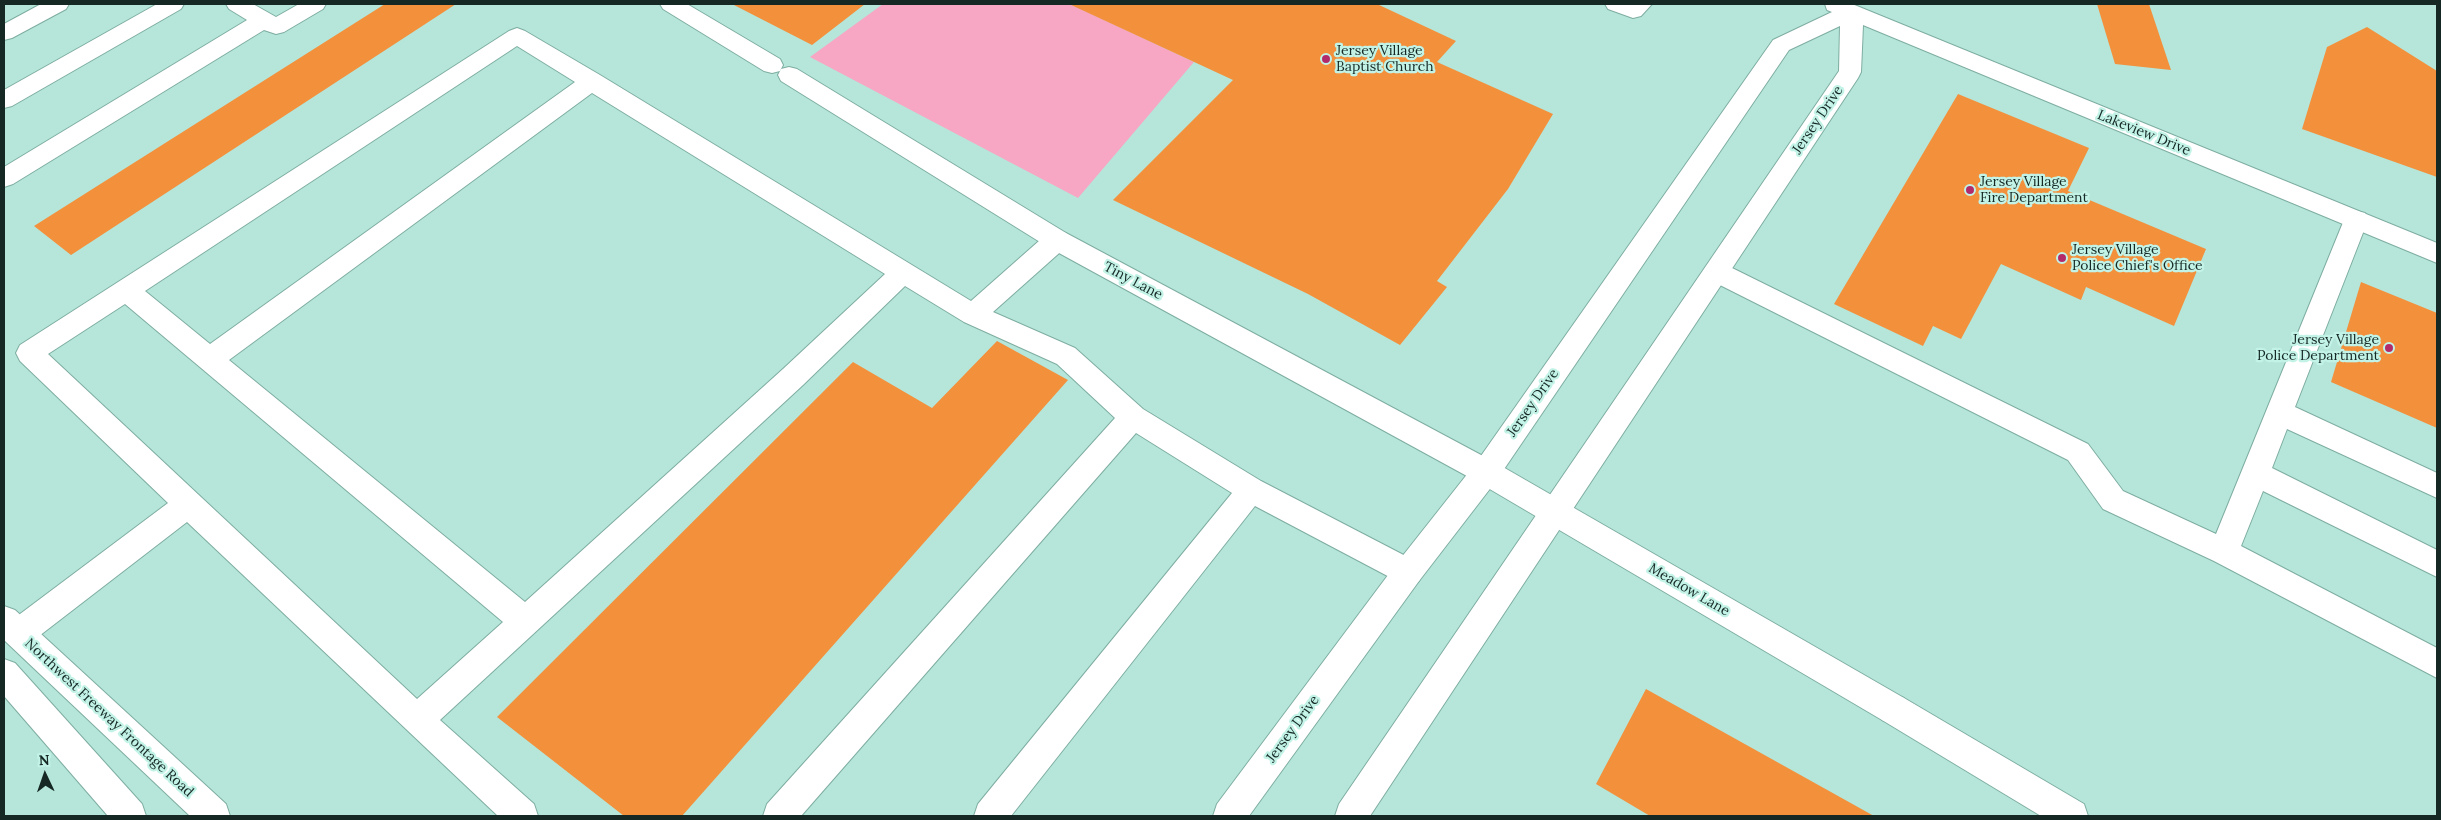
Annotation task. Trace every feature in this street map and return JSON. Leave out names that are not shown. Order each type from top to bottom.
[{"type":"main road","points":[[4,33],[58,4]]},
{"type":"main road","points":[[4,100],[173,4]]},
{"type":"main road","points":[[237,4],[276,27],[315,4]]},
{"type":"main road","points":[[679,9],[712,4]]},
{"type":"main road","points":[[1616,4],[1633,11],[1641,4]]},
{"type":"main road","name":"Lakeview Drive","points":[[1847,6],[2437,253]]},
{"type":"main road","name":"Jersey Drive","points":[[1229,816],[1408,572],[1486,472],[1781,45],[1847,6],[1850,72],[1351,816]]},
{"type":"main road","name":"Tiny Lane","points":[[679,9],[1057,240],[1486,472]]},
{"type":"main road","points":[[4,178],[264,20]]},
{"type":"main road","points":[[522,816],[417,720],[29,353],[517,36],[972,316],[1066,356],[1133,417],[1251,490],[1408,572]]},
{"type":"main road","points":[[210,360],[592,81]]},
{"type":"main road","points":[[2224,552],[2356,220]]},
{"type":"main road","points":[[972,316],[1057,240]]},
{"type":"main road","points":[[1716,272],[2078,452],[2112,500],[2224,552],[2437,664]]},
{"type":"main road","points":[[417,720],[793,377],[903,273]]},
{"type":"main road","points":[[126,290],[525,621]]},
{"type":"main road","points":[[2280,413],[2437,486]]},
{"type":"main road","points":[[779,816],[1133,417]]},
{"type":"main road","name":"Meadow Lane","points":[[1486,472],[1893,709],[2072,816]]},
{"type":"main road","points":[[2255,473],[2437,564]]},
{"type":"main road","points":[[990,816],[1251,490]]},
{"type":"main road","points":[[12,627],[188,504]]},
{"type":"main road","name":"Northwest Freeway Frontage Road","points":[[12,627],[214,816]]},
{"type":"main road","points":[[4,673],[130,816]]},
{"type":"shaded area","points":[[883,4],[1070,4],[1194,62],[1078,198],[810,57]]},
{"type":"building","points":[[385,4],[456,4],[71,255],[34,226]]},
{"type":"building","points":[[732,4],[865,4],[812,45]]},
{"type":"building","points":[[1069,4],[1377,4],[1456,41],[1437,62],[1553,114],[1508,189],[1437,281],[1447,287],[1400,345],[1308,294],[1113,200],[1233,80]]},
{"type":"building","points":[[2097,4],[2149,4],[2171,70],[2115,64]]},
{"type":"building","points":[[2367,27],[2437,71],[2437,177],[2302,129],[2327,47]]},
{"type":"building","points":[[1958,94],[2089,148],[2068,191],[2206,249],[2174,326],[2086,287],[2081,300],[2001,264],[1961,339],[1933,326],[1923,346],[1834,304]]},
{"type":"building","name":"Jersey Village Police Department","points":[[2361,282],[2437,313],[2437,428],[2331,382]]},
{"type":"building","points":[[997,341],[1068,380],[682,816],[624,816],[497,717],[853,362],[932,408]]},
{"type":"building","points":[[1646,689],[1874,816],[1650,816],[1596,784]]},
{"type":"place","name":"Jersey Village Baptist Church","points":[[1326,59]]},
{"type":"place","name":"Jersey Village Fire Department","points":[[1970,190]]},
{"type":"place","name":"Jersey Village Police Chief's Office","points":[[2062,258]]},
{"type":"place","name":"Jersey Village Police Department","points":[[2389,348]]}]
